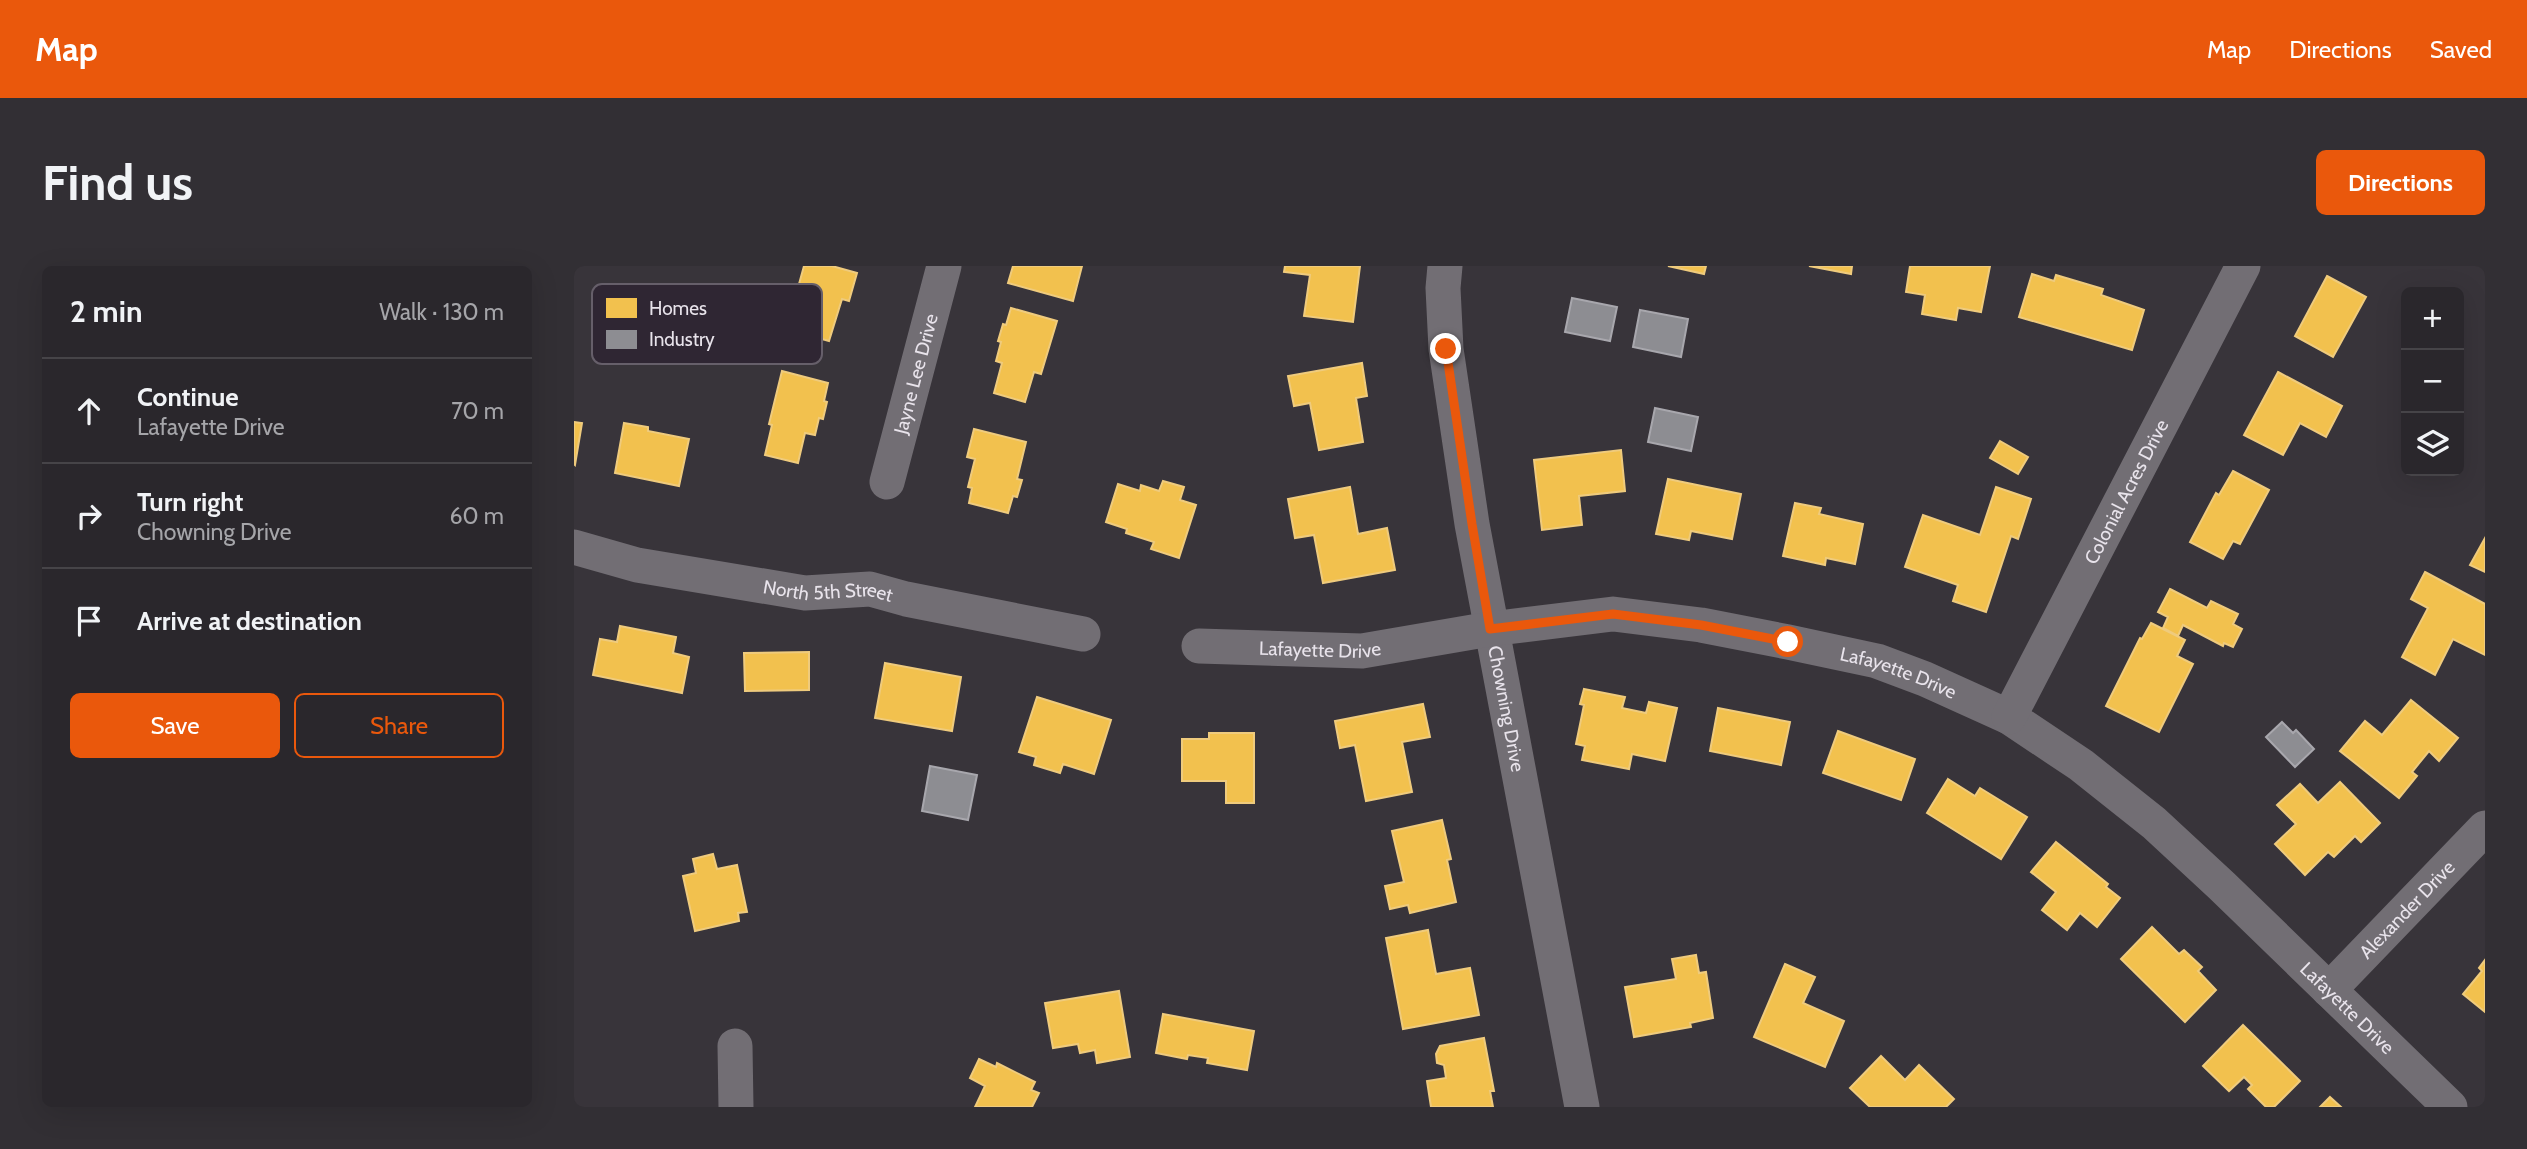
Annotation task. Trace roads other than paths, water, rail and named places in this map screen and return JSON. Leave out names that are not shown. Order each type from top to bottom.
[{"type":"street","name":"Jayne Lee Drive","points":[[887,482],[944,266]]},
{"type":"street","name":"Chowning Drive","points":[[1445,266],[1443,288],[1446,349],[1472,524],[1582,1107]]},
{"type":"street","name":"Colonial Acres Drive","points":[[2009,717],[2243,266]]},
{"type":"street","name":"North 5th Street","points":[[574,547],[638,565],[805,593],[870,589],[906,599],[1083,634]]},
{"type":"street","name":"Lafayette Drive","points":[[1199,646],[1362,651],[1490,629],[1613,614],[1701,625],[1877,661],[1925,679],[2009,717],[2081,765],[2154,823],[2449,1107]]},
{"type":"street","name":"Alexander Drive","points":[[2329,990],[2485,828]]},
{"type":"street","points":[[735,1046],[736,1107]]}]
